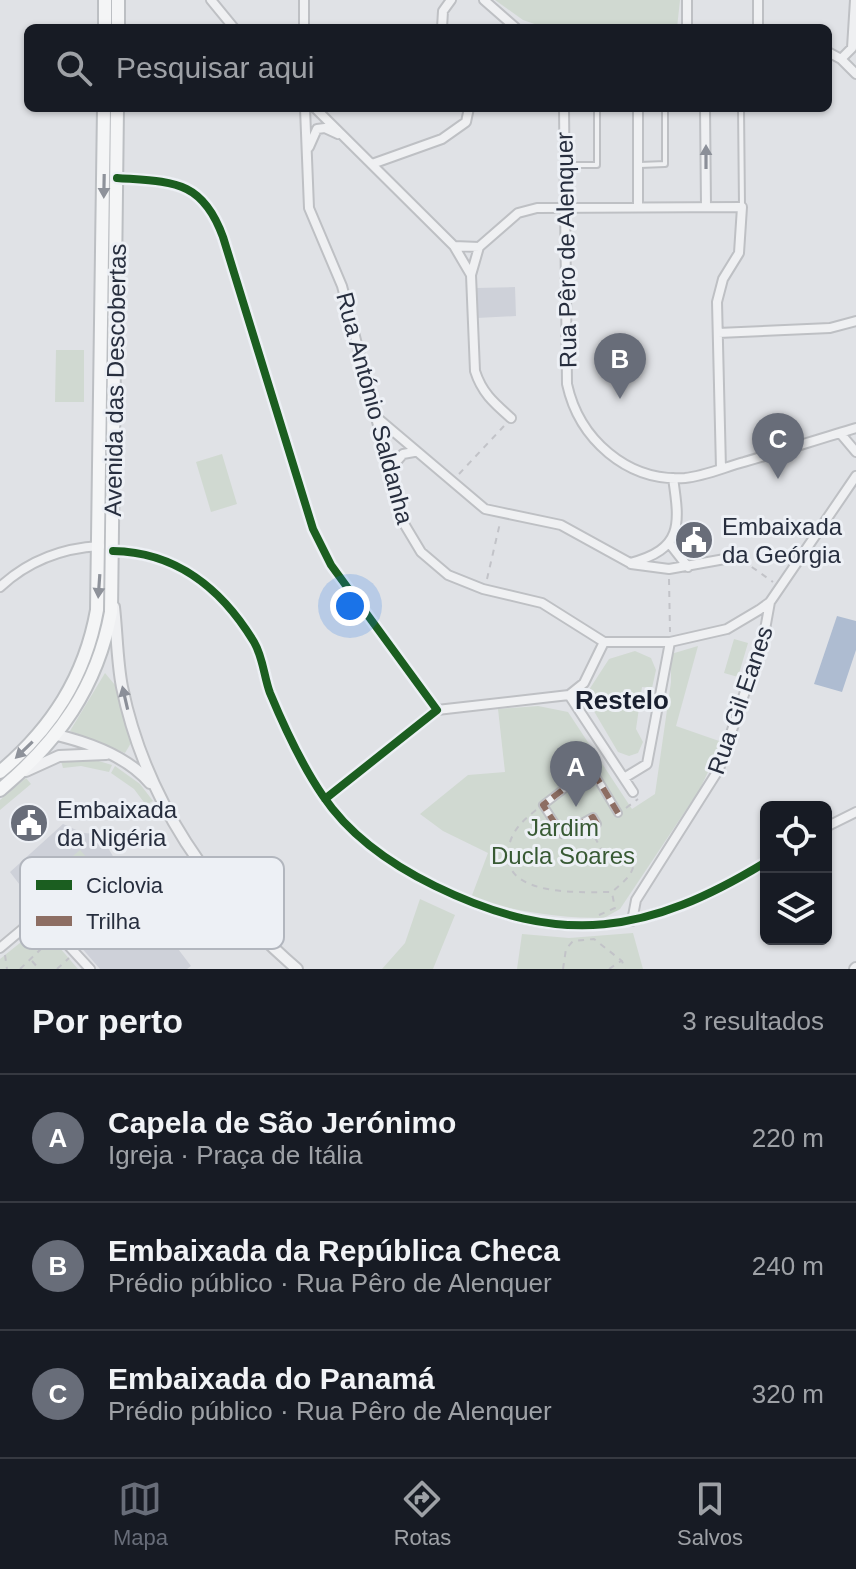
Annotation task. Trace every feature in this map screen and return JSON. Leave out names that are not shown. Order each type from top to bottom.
[{"type":"main road","points":[[105,0],[105,24]]},
{"type":"main road","points":[[118,0],[118,24]]},
{"type":"main road","name":"Avenida das Descobertas","points":[[52,731],[89,646],[98,601],[104,112]]},
{"type":"main road","name":"Avenida das Descobertas","points":[[52,731],[96,668],[107,631],[113,593],[117,112]]},
{"type":"main road","points":[[0,772],[52,731]]},
{"type":"main road","points":[[0,790],[17,776],[52,731]]},
{"type":"street","points":[[211,0],[231,24]]},
{"type":"street","points":[[304,0],[304,24]]},
{"type":"street","points":[[442,24],[443,11],[451,0]]},
{"type":"street","points":[[484,0],[511,24]]},
{"type":"street","points":[[687,0],[687,24]]},
{"type":"street","points":[[758,0],[758,24]]},
{"type":"street","points":[[841,59],[852,48],[855,0]]},
{"type":"street","points":[[832,54],[856,74]]},
{"type":"street","name":"Rua António Saldanha","points":[[305,112],[309,208],[342,286],[403,522],[411,538],[434,564],[465,584],[542,603],[604,642]]},
{"type":"street","points":[[319,112],[454,246],[471,275]]},
{"type":"street","points":[[372,164],[442,139],[466,122],[468,112]]},
{"type":"street","name":"Rua Pêro de Alenquer","points":[[564,112],[566,370],[571,399],[592,438],[618,461],[644,473],[673,478],[721,469],[856,428]]},
{"type":"street","points":[[638,112],[638,206]]},
{"type":"street","points":[[705,112],[706,206]]},
{"type":"street","points":[[306,155],[317,129],[325,128],[346,138]]},
{"type":"street","points":[[117,178],[180,184],[209,207],[223,237],[313,529],[331,565],[437,710]]},
{"type":"street","points":[[511,418],[486,396],[475,371],[471,275],[479,247],[518,213],[565,207],[742,207],[739,253],[719,294],[721,469]]},
{"type":"street","points":[[454,246],[479,247]]},
{"type":"street","points":[[718,333],[830,328],[856,321]]},
{"type":"street","points":[[374,415],[485,509],[561,525],[630,563],[669,569],[736,557]]},
{"type":"street","points":[[840,433],[856,452]]},
{"type":"street","points":[[389,470],[403,454],[414,452]]},
{"type":"street","points":[[325,799],[437,710],[569,695],[584,683],[604,642],[670,642],[727,629],[770,602],[856,476]]},
{"type":"street","points":[[630,563],[648,559],[670,544],[679,514],[673,478]]},
{"type":"street","points":[[670,544],[688,567]]},
{"type":"street","points":[[0,587],[40,559],[71,549],[100,546]]},
{"type":"street","points":[[113,551],[137,551],[167,560],[197,577],[223,600],[256,644],[269,691],[293,745],[325,799],[377,854],[470,903],[553,925],[593,926],[632,921],[700,901],[760,866]]},
{"type":"street","points":[[113,593],[121,681],[134,733],[160,797]]},
{"type":"street","name":"Rua Gil Eanes","points":[[632,921],[636,900],[719,769],[764,635],[770,602]]},
{"type":"street","points":[[624,778],[647,764],[670,642]]},
{"type":"street","points":[[569,695],[633,792]]},
{"type":"street","points":[[52,731],[62,746],[78,753]]},
{"type":"street","points":[[52,731],[93,745],[146,778],[196,857]]},
{"type":"street","points":[[17,776],[48,759],[78,753],[112,756],[133,751],[134,733]]},
{"type":"street","points":[[597,824],[593,817],[562,834],[543,805],[591,768],[618,813]]},
{"type":"street","points":[[832,824],[856,812]]},
{"type":"street","points":[[0,948],[20,931]]},
{"type":"street","points":[[73,949],[90,969]]},
{"type":"street","points":[[274,949],[297,969]]},
{"type":"lane","points":[[565,165],[597,165],[597,112]]},
{"type":"lane","points":[[638,165],[665,164],[665,112]]},
{"type":"lane","points":[[741,112],[742,207]]},
{"type":"path","points":[[461,472],[500,430]]},
{"type":"path","points":[[487,579],[500,520]]},
{"type":"path","points":[[745,562],[781,587]]},
{"type":"path","points":[[669,569],[670,642]]},
{"type":"path","points":[[618,813],[640,801],[633,792]]},
{"type":"path","points":[[543,805],[519,824],[512,836],[508,863],[515,875],[555,890],[612,892],[630,876],[635,864],[633,857],[620,861],[603,852],[590,831],[597,824]]},
{"type":"path","points":[[592,918],[615,908],[612,892]]},
{"type":"path","points":[[563,969],[566,949],[576,939],[594,939],[622,961],[625,969]]},
{"type":"path","points":[[0,948],[8,962],[7,969]]},
{"type":"path","points":[[20,969],[41,949]]},
{"type":"path","points":[[57,969],[76,952]]},
{"type":"path","points":[[31,960],[39,969]]},
{"type":"path","points":[[609,969],[622,961]]},
{"type":"shaded area","points":[[515,287],[516,316],[477,318],[476,288]]},
{"type":"shaded area","points":[[63,824],[83,833],[100,834],[113,857],[27,857]]},
{"type":"shaded area","points":[[20,863],[20,885],[10,872]]},
{"type":"shaded area","points":[[83,949],[178,949],[191,966],[187,969],[100,969]]},
{"type":"green space","points":[[495,0],[680,0],[677,24],[534,24],[523,20]]},
{"type":"green space","points":[[56,350],[84,350],[84,402],[55,402]]},
{"type":"green space","points":[[222,454],[237,504],[211,512],[196,462]]},
{"type":"green space","points":[[734,639],[748,643],[738,677],[724,673]]},
{"type":"green space","name":"Jardim Ducla Soares","points":[[698,646],[676,726],[722,742],[700,789],[620,909],[604,918],[571,917],[521,910],[471,898],[488,853],[443,831],[420,814],[468,775],[505,772],[498,709],[538,706],[568,712],[632,809],[655,794],[671,682],[671,654]]},
{"type":"green space","name":"Jardim Ducla Soares","points":[[635,651],[651,658],[656,670],[652,688],[642,687],[636,729],[643,742],[638,753],[629,756],[618,752],[585,696],[609,659]]},
{"type":"green space","points":[[105,673],[115,685],[131,743],[125,753],[70,731]]},
{"type":"green space","points":[[92,759],[112,765],[109,772],[81,766],[63,768],[61,761]]},
{"type":"green space","points":[[115,766],[140,784],[153,801],[146,805],[134,789],[111,773]]},
{"type":"green space","points":[[26,778],[31,784],[0,810],[0,800]]},
{"type":"green space","points":[[80,850],[86,857],[72,857]]},
{"type":"green space","points":[[420,899],[455,915],[433,969],[382,969],[405,943]]},
{"type":"green space","name":"Jardim Ducla Soares","points":[[633,933],[643,969],[517,969],[522,934],[569,938]]},
{"type":"green space","points":[[20,943],[20,949],[61,949],[78,969],[0,969],[0,959]]},
{"type":"water","points":[[837,616],[856,621],[856,650],[842,692],[814,684]]},
{"type":"marked path","points":[[597,824],[593,817],[562,834],[543,805],[591,768],[618,813]]},
{"type":"cycle path","points":[[117,178],[183,187],[195,194],[215,218],[313,529],[331,565],[437,710],[325,799]]},
{"type":"cycle path","points":[[113,551],[157,558],[177,566],[212,590],[241,623],[257,648],[270,693],[282,720],[323,796],[359,837],[403,869],[435,886],[481,906],[524,919],[564,925],[604,924],[643,918],[682,905],[760,865]]},
{"type":"place","name":"Embaixada da República Checa","points":[[620,399]]},
{"type":"place","name":"Embaixada do Panamá","points":[[778,479]]},
{"type":"place","name":"Embaixada da Geórgia","points":[[694,540]]},
{"type":"place","name":"Capela de São Jerónimo","points":[[576,807]]},
{"type":"place","name":"Embaixada da Nigéria","points":[[29,823]]},
{"type":"district","name":"Restelo","points":[[622,700]]}]
